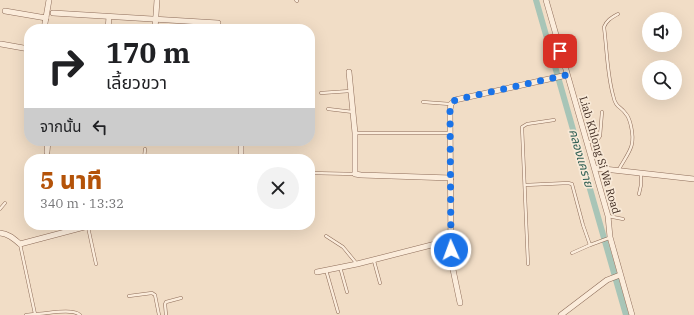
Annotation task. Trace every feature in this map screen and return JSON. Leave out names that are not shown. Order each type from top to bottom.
[{"type":"street","points":[[45,24],[48,0]]},
{"type":"street","points":[[155,24],[157,0]]},
{"type":"street","name":"Liab Khlong Si Wa Road","points":[[546,0],[566,75],[586,144],[595,168],[608,216],[608,238],[618,276],[632,315]]},
{"type":"street","points":[[5,11],[46,18]]},
{"type":"street","points":[[53,13],[218,23]]},
{"type":"street","points":[[108,24],[109,16]]},
{"type":"street","points":[[1,44],[24,48]]},
{"type":"street","points":[[348,72],[355,133],[355,174],[451,178]]},
{"type":"street","points":[[460,303],[451,260],[450,240],[451,104],[455,100],[566,75]]},
{"type":"street","points":[[47,152],[48,146]]},
{"type":"street","points":[[241,146],[241,153]]},
{"type":"street","points":[[595,168],[694,179]]},
{"type":"street","points":[[0,233],[5,233],[13,237],[20,244],[74,230]]},
{"type":"street","points":[[317,272],[374,260],[450,240]]},
{"type":"street","points":[[561,315],[607,280],[618,276]]},
{"type":"lane","points":[[618,14],[609,18],[604,27],[610,77],[613,96],[617,106],[627,115],[633,136],[632,148],[618,171]]},
{"type":"lane","points":[[321,94],[350,91]]},
{"type":"lane","points":[[424,102],[451,104]]},
{"type":"lane","points":[[328,109],[353,112]]},
{"type":"lane","points":[[586,144],[598,139],[600,136],[602,112]]},
{"type":"lane","points":[[528,264],[522,127],[527,124],[554,120]]},
{"type":"lane","points":[[355,133],[450,133]]},
{"type":"lane","points":[[144,154],[145,149]]},
{"type":"lane","points":[[315,173],[355,174]]},
{"type":"lane","points":[[639,194],[641,173]]},
{"type":"lane","points":[[525,185],[568,182],[572,184],[590,245]]},
{"type":"lane","points":[[0,209],[5,203]]},
{"type":"lane","points":[[608,216],[623,219]]},
{"type":"lane","points":[[91,230],[96,264]]},
{"type":"lane","points":[[326,236],[343,247],[357,264]]},
{"type":"lane","points":[[572,253],[608,238]]},
{"type":"lane","points":[[20,244],[35,314]]},
{"type":"lane","points":[[374,260],[380,283]]},
{"type":"lane","points":[[340,268],[347,292]]},
{"type":"lane","points":[[326,270],[338,312]]},
{"type":"lane","points":[[129,296],[152,293],[155,295],[159,315]]},
{"type":"lane","points":[[166,315],[166,302],[181,298]]},
{"type":"lane","points":[[26,315],[71,312],[80,315]]},
{"type":"waterway","name":"คลองเเคราย","points":[[536,0],[626,315]]},
{"type":"route","points":[[451,250],[451,104],[455,100],[566,75],[560,51]]}]
